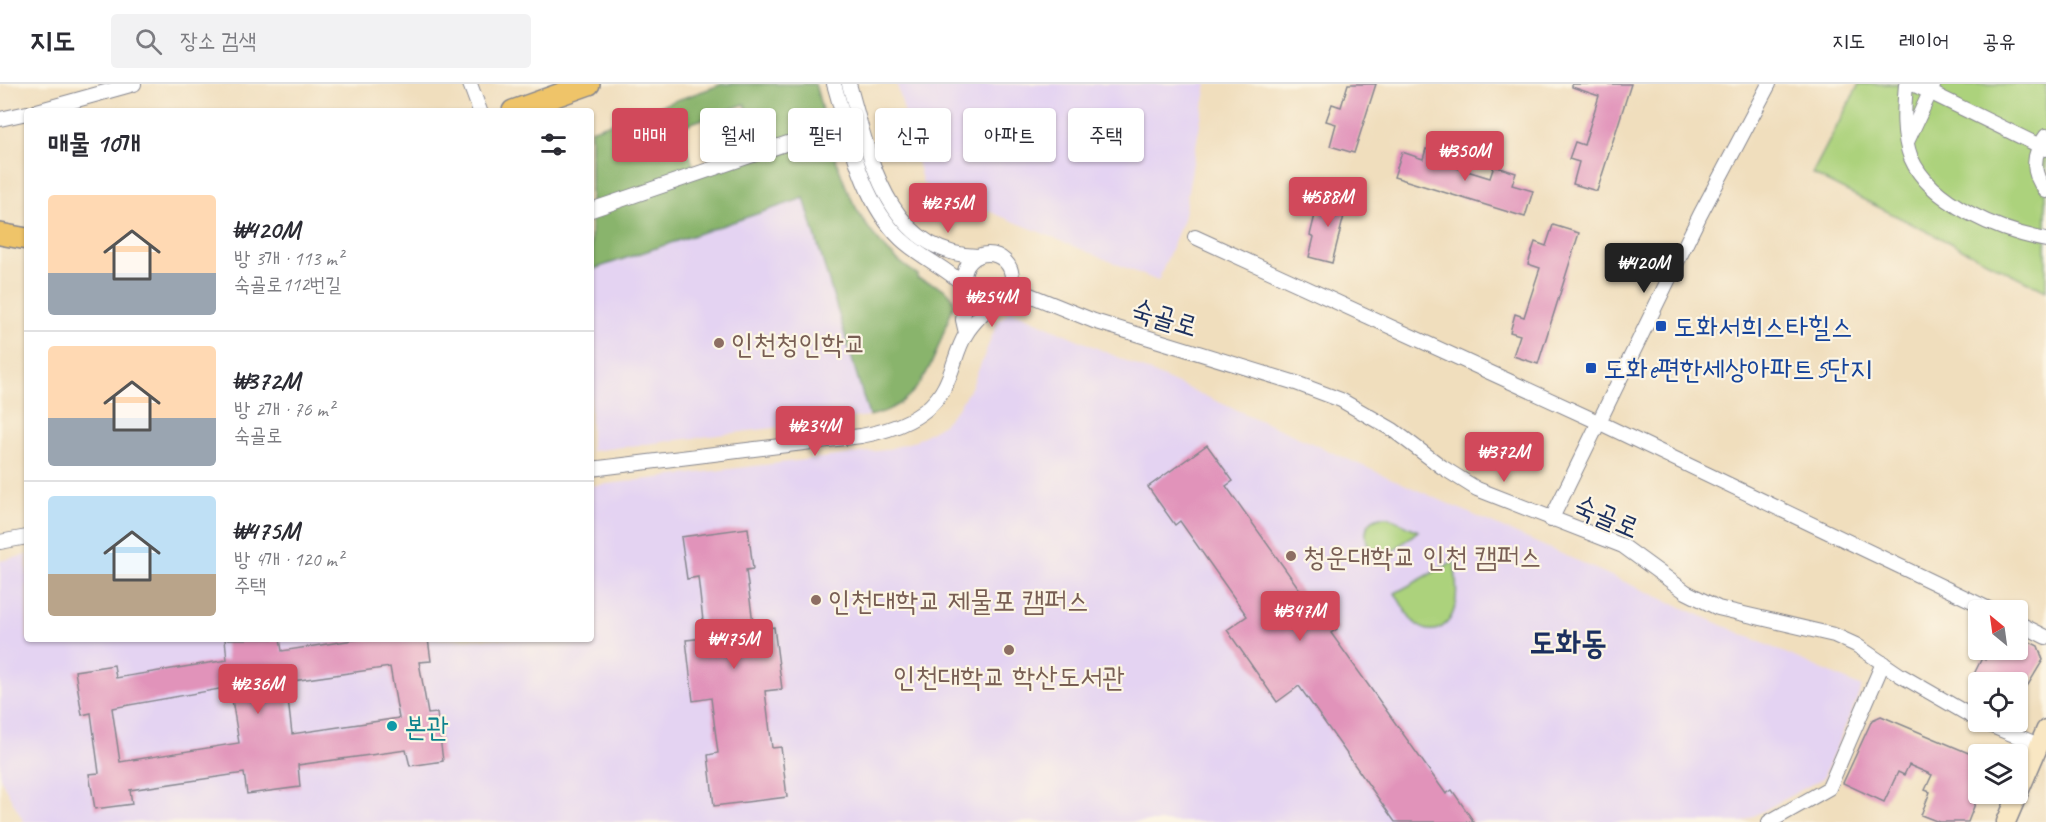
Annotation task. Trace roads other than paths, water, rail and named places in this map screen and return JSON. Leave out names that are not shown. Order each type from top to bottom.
[{"type":"main road","points":[[521,108],[589,84]]},
{"type":"main road","points":[[0,234],[24,238]]},
{"type":"street","points":[[50,108],[90,99],[134,84]]},
{"type":"street","points":[[470,84],[479,108]]},
{"type":"street","points":[[834,84],[865,186],[881,215],[903,240],[966,288],[977,300],[997,300]]},
{"type":"street","points":[[594,469],[861,436],[894,428],[927,409],[938,398],[966,333],[1010,287],[1011,272],[1004,260],[992,254],[958,255],[942,249],[902,220],[885,196],[875,172],[849,84]]},
{"type":"street","points":[[1551,520],[1769,84]]},
{"type":"street","points":[[1906,84],[1907,142],[1911,157],[1925,180],[1950,200],[2000,227],[2043,240],[2046,226]]},
{"type":"street","points":[[1913,84],[1932,88],[2044,144],[2036,154],[2036,174],[2046,191]]},
{"type":"street","points":[[1907,142],[1932,88]]},
{"type":"street","points":[[0,119],[24,114]]},
{"type":"street","points":[[594,209],[788,143]]},
{"type":"street","points":[[1195,237],[1598,422],[1970,600]]},
{"type":"street","points":[[966,333],[963,320],[967,265],[978,256]]},
{"type":"street","name":"숙골로","points":[[1010,287],[1094,321],[1296,383],[1341,400],[1392,430],[1459,479],[1551,520],[1623,546],[1686,592],[1718,608],[1834,635],[1856,645],[1968,714]]},
{"type":"street","points":[[0,542],[24,538]]},
{"type":"street","points":[[2028,628],[2046,637]]},
{"type":"street","points":[[1769,822],[1829,788],[1883,663]]},
{"type":"street","name":"숙골로","points":[[2023,732],[2042,737]]},
{"type":"street","points":[[2006,822],[2042,737]]},
{"type":"place","name":"도화서희스타힐스","points":[[1661,326]]},
{"type":"place","name":"인천청인학교","points":[[719,343]]},
{"type":"place","name":"도화e편한세상아파트5단지","points":[[1591,368]]},
{"type":"place","name":"청운대학교 인천 캠퍼스","points":[[1291,556]]},
{"type":"place","name":"인천대학교 제물포 캠퍼스","points":[[816,600]]},
{"type":"place","name":"인천대학교 학산도서관","points":[[1009,650]]},
{"type":"place","name":"본관","points":[[392,726]]},
{"type":"district","name":"도화동","points":[[1568,642]]}]
